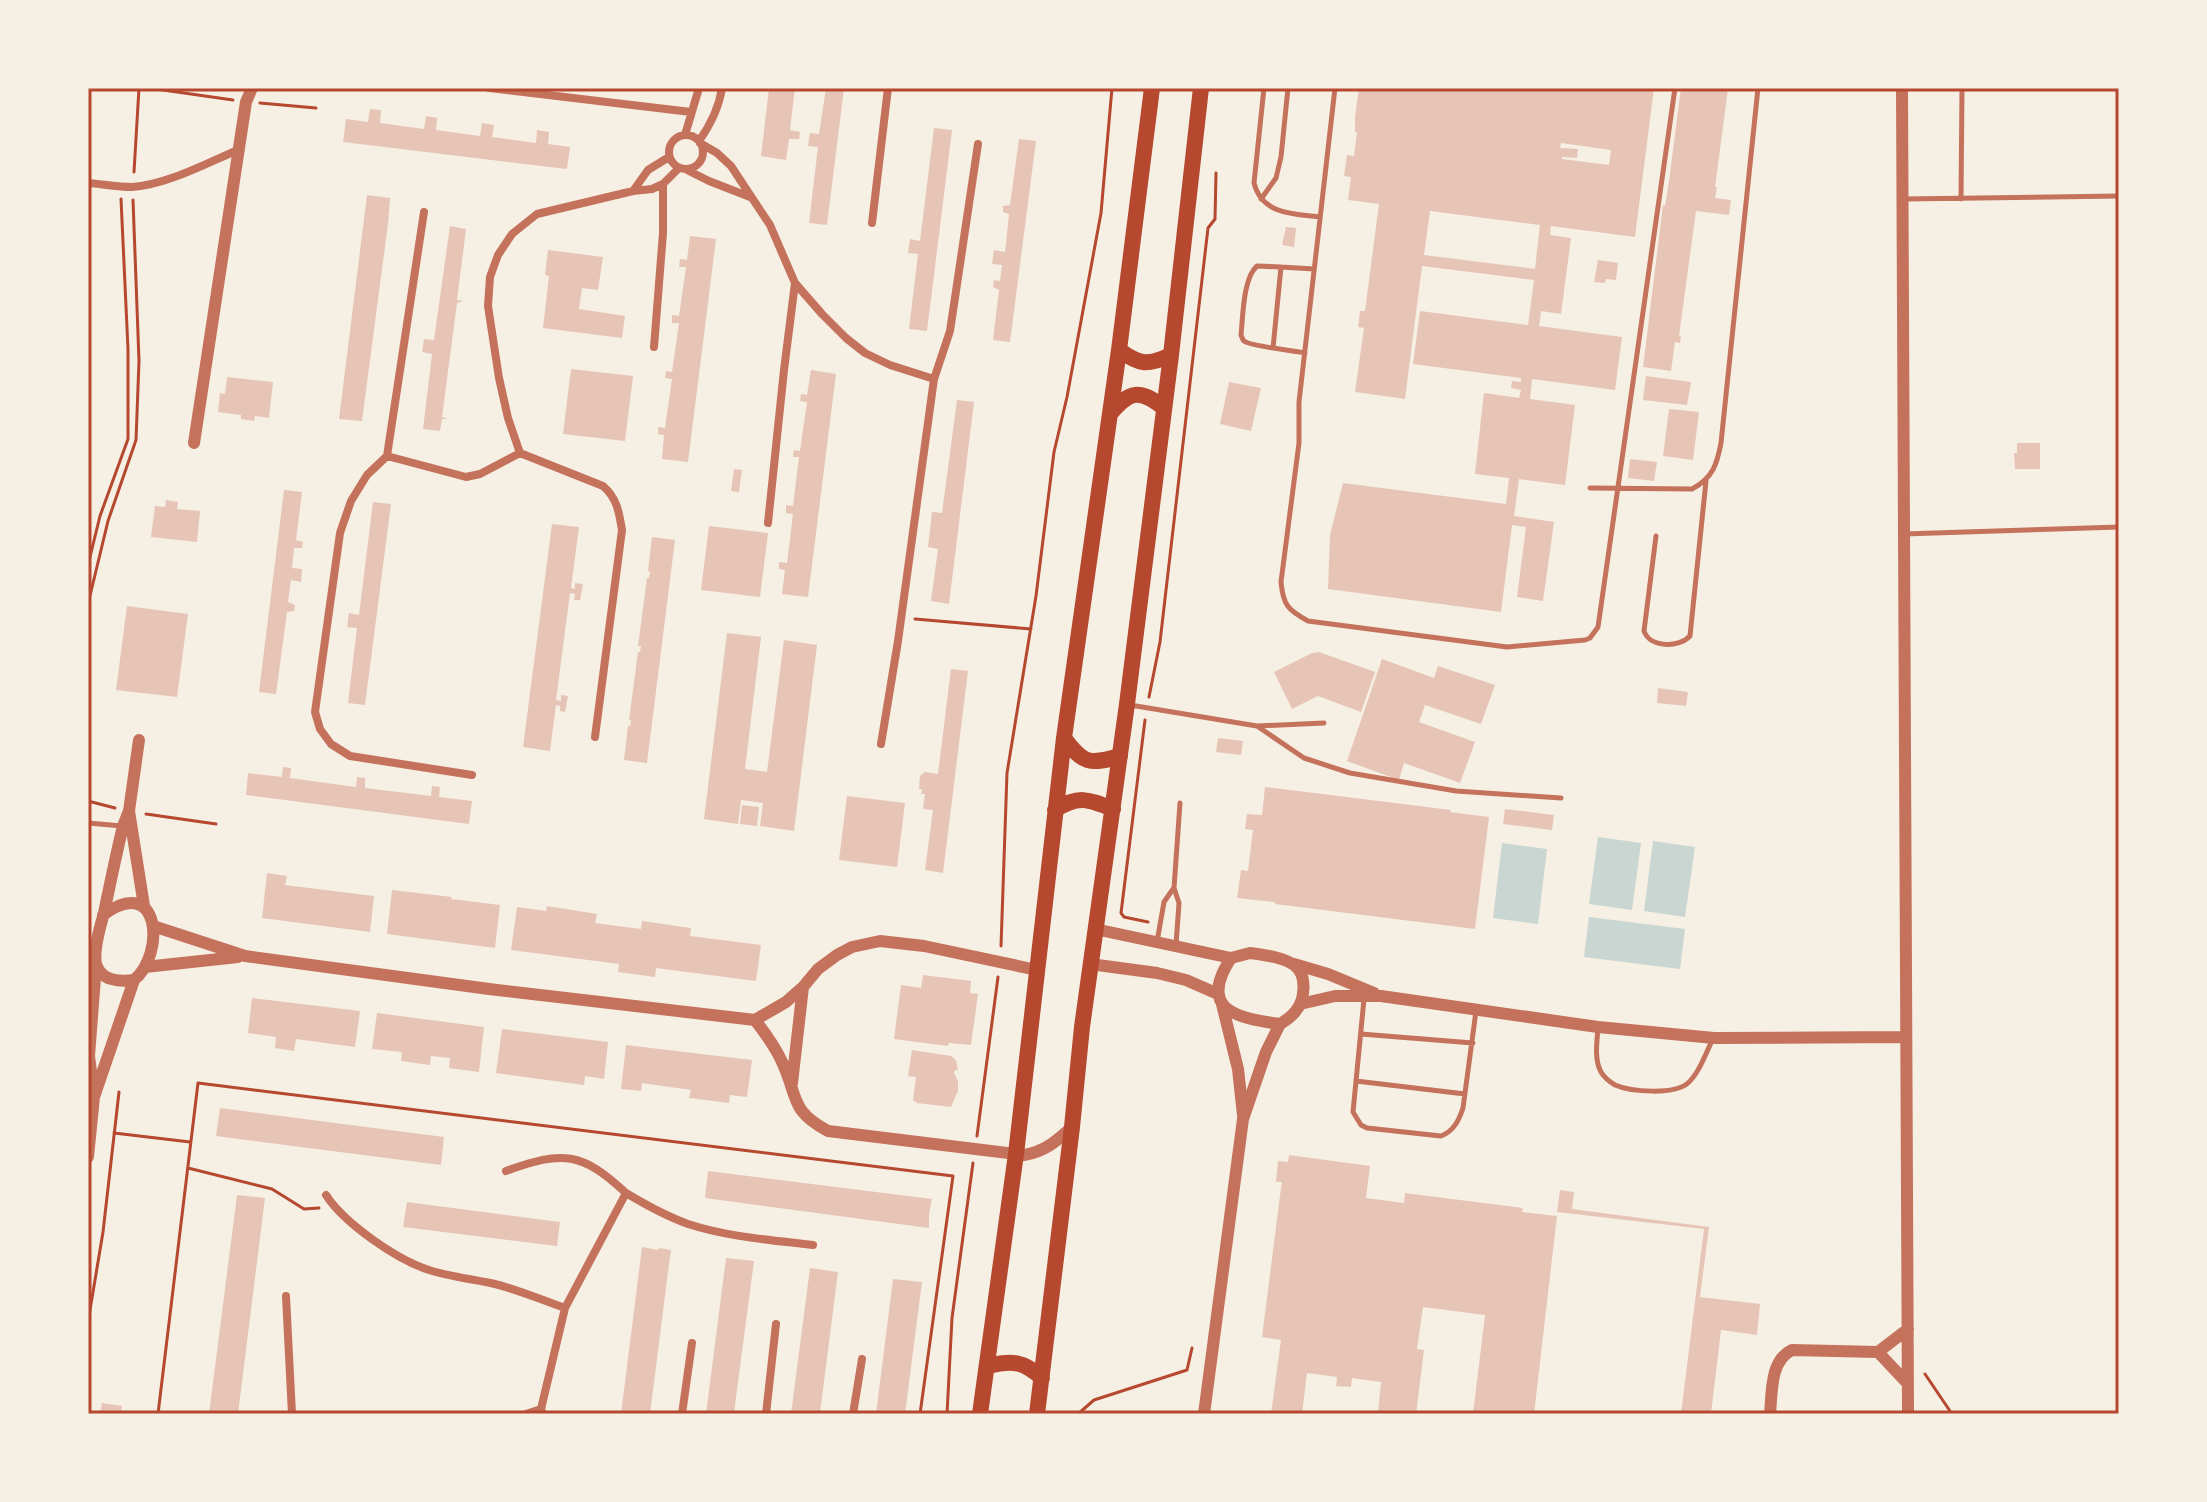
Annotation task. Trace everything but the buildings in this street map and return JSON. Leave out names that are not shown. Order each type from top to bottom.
[{"type":"main road","points":[[980,1414],[1016,1154],[1064,738],[1119,350],[1152,88]]},
{"type":"main road","points":[[1037,1414],[1090,964],[1171,355],[1201,88]]},
{"type":"main road","points":[[1119,350],[1141,362],[1153,363],[1171,355]]},
{"type":"main road","points":[[1110,414],[1122,399],[1136,394],[1143,394],[1164,408]]},
{"type":"main road","points":[[1064,738],[1074,752],[1088,762],[1120,756]]},
{"type":"main road","points":[[1055,810],[1067,802],[1085,799],[1113,809]]},
{"type":"main road","points":[[988,1366],[1003,1362],[1017,1363],[1029,1367],[1042,1378]]},
{"type":"street","points":[[244,88],[246,102]]},
{"type":"street","points":[[194,443],[238,150],[246,102],[252,88]]},
{"type":"street","points":[[489,88],[691,112]]},
{"type":"street","points":[[685,135],[699,88]]},
{"type":"street","points":[[700,142],[717,109],[722,88]]},
{"type":"street","points":[[872,223],[888,88]]},
{"type":"street","points":[[1902,88],[1908,1414]]},
{"type":"street","points":[[751,197],[683,169],[669,157],[672,142],[678,137],[693,136],[731,166],[770,225],[795,283],[830,322],[865,353],[890,365],[934,379]]},
{"type":"street","points":[[520,453],[499,378],[488,306],[490,277],[498,255],[512,234],[537,214],[652,189],[683,169],[694,167],[703,155],[700,142]]},
{"type":"street","points":[[881,744],[934,379],[950,331],[978,144]]},
{"type":"street","points":[[88,183],[133,187],[153,183],[238,150]]},
{"type":"street","points":[[633,191],[648,170],[669,157]]},
{"type":"street","points":[[654,347],[663,233],[663,184]]},
{"type":"street","points":[[424,212],[387,456],[367,475],[351,501],[340,533],[315,712],[320,729],[331,744],[350,756],[472,775]]},
{"type":"street","points":[[768,523],[795,283]]},
{"type":"street","points":[[387,456],[466,477],[480,474],[520,453],[603,486],[612,494],[622,530],[595,737]]},
{"type":"street","points":[[94,1097],[88,1056],[98,936],[129,811],[139,740]]},
{"type":"street","points":[[129,811],[144,906]]},
{"type":"street","points":[[88,1157],[94,1097],[134,980],[145,967],[152,947],[151,914],[144,906],[133,902],[123,903],[103,915]]},
{"type":"street","points":[[153,926],[245,956],[755,1020],[774,1010],[837,955],[852,947],[880,941],[1000,960],[1037,970]]},
{"type":"street","points":[[1095,929],[1231,958],[1250,953],[1328,974],[1365,993]]},
{"type":"street","points":[[145,967],[245,956]]},
{"type":"street","points":[[1231,958],[1225,967],[1220,999],[1238,1069],[1243,1119]]},
{"type":"street","points":[[1204,1414],[1243,1119],[1266,1052],[1280,1024],[1300,1004],[1303,980],[1292,963]]},
{"type":"street","points":[[96,964],[111,979],[121,982],[134,980]]},
{"type":"street","points":[[1090,964],[1186,980],[1220,999],[1232,1013],[1245,1019],[1280,1024]]},
{"type":"street","points":[[791,1087],[803,987]]},
{"type":"street","points":[[1300,1004],[1365,993],[1598,1027],[1714,1038],[1905,1037]]},
{"type":"street","points":[[755,1020],[784,1066],[798,1107],[807,1118],[828,1131],[1016,1154],[1039,1151],[1072,1127]]},
{"type":"street","points":[[506,1171],[559,1156],[582,1160],[658,1212],[690,1224],[731,1234],[813,1245]]},
{"type":"street","points":[[526,1414],[542,1412],[565,1308],[626,1193]]},
{"type":"street","points":[[326,1195],[333,1207],[372,1239],[427,1270],[493,1284],[565,1308]]},
{"type":"street","points":[[286,1296],[292,1414]]},
{"type":"street","points":[[766,1414],[776,1324]]},
{"type":"street","points":[[1770,1414],[1776,1371],[1785,1353],[1792,1350],[1878,1352],[1908,1329]]},
{"type":"street","points":[[682,1414],[692,1343]]},
{"type":"street","points":[[1878,1352],[1908,1384]]},
{"type":"street","points":[[853,1414],[862,1359]]},
{"type":"lane","points":[[1264,88],[1254,183],[1261,199],[1274,210],[1320,217]]},
{"type":"lane","points":[[1261,199],[1276,178],[1288,88]]},
{"type":"lane","points":[[1335,88],[1299,402],[1299,443],[1281,582],[1282,597],[1287,607],[1308,621],[1507,647],[1585,640],[1598,627],[1675,88]]},
{"type":"lane","points":[[1590,488],[1692,489],[1706,480],[1717,465],[1758,88]]},
{"type":"lane","points":[[1961,199],[1962,88]]},
{"type":"lane","points":[[1903,199],[2119,196]]},
{"type":"lane","points":[[1305,353],[1247,344],[1241,335],[1251,271],[1257,266],[1314,269]]},
{"type":"lane","points":[[1273,348],[1281,267]]},
{"type":"lane","points":[[1656,536],[1644,631],[1652,643],[1677,644],[1685,642],[1690,636],[1706,480]]},
{"type":"lane","points":[[1904,534],[2119,527]]},
{"type":"lane","points":[[1127,704],[1257,726],[1324,723]]},
{"type":"lane","points":[[1257,726],[1304,758],[1350,773],[1456,791],[1561,798]]},
{"type":"lane","points":[[1176,946],[1179,903],[1174,888],[1180,803]]},
{"type":"lane","points":[[88,823],[123,826]]},
{"type":"lane","points":[[1157,942],[1164,902],[1174,888]]},
{"type":"lane","points":[[1365,993],[1353,1112],[1361,1125],[1367,1128],[1441,1136],[1448,1133],[1459,1119],[1465,1094],[1476,1010]]},
{"type":"lane","points":[[1598,1027],[1596,1053],[1603,1075],[1616,1085],[1656,1091],[1680,1088],[1690,1082],[1714,1038]]},
{"type":"lane","points":[[1361,1034],[1473,1043]]},
{"type":"lane","points":[[1356,1081],[1465,1094]]},
{"type":"path","points":[[88,604],[108,521],[136,440],[139,361],[133,187],[139,88]]},
{"type":"path","points":[[149,88],[316,108]]},
{"type":"path","points":[[947,1414],[952,1318],[1000,960],[1007,773],[1031,629],[1054,452],[1101,213],[1112,88]]},
{"type":"path","points":[[1160,923],[1135,920],[1121,913],[1147,708],[1160,642],[1208,228],[1215,219],[1216,173]]},
{"type":"path","points":[[88,565],[100,516],[128,439],[128,349],[121,186]]},
{"type":"path","points":[[901,618],[1031,629]]},
{"type":"path","points":[[88,801],[129,811],[216,824]]},
{"type":"path","points":[[158,1414],[198,1083],[953,1176],[920,1414]]},
{"type":"path","points":[[88,1322],[103,1232],[119,1092]]},
{"type":"path","points":[[114,1133],[191,1142]]},
{"type":"path","points":[[188,1168],[272,1189],[304,1209],[333,1207]]},
{"type":"path","points":[[1078,1414],[1094,1400],[1187,1370],[1192,1348]]},
{"type":"path","points":[[1909,1351],[1952,1414]]},
{"type":"shaded area","points":[[1598,837],[1641,843],[1632,910],[1589,904]]},
{"type":"shaded area","points":[[1653,841],[1695,847],[1685,917],[1644,911]]},
{"type":"shaded area","points":[[1502,843],[1547,849],[1538,924],[1493,918]]},
{"type":"shaded area","points":[[1589,917],[1685,929],[1680,969],[1584,957]]}]
